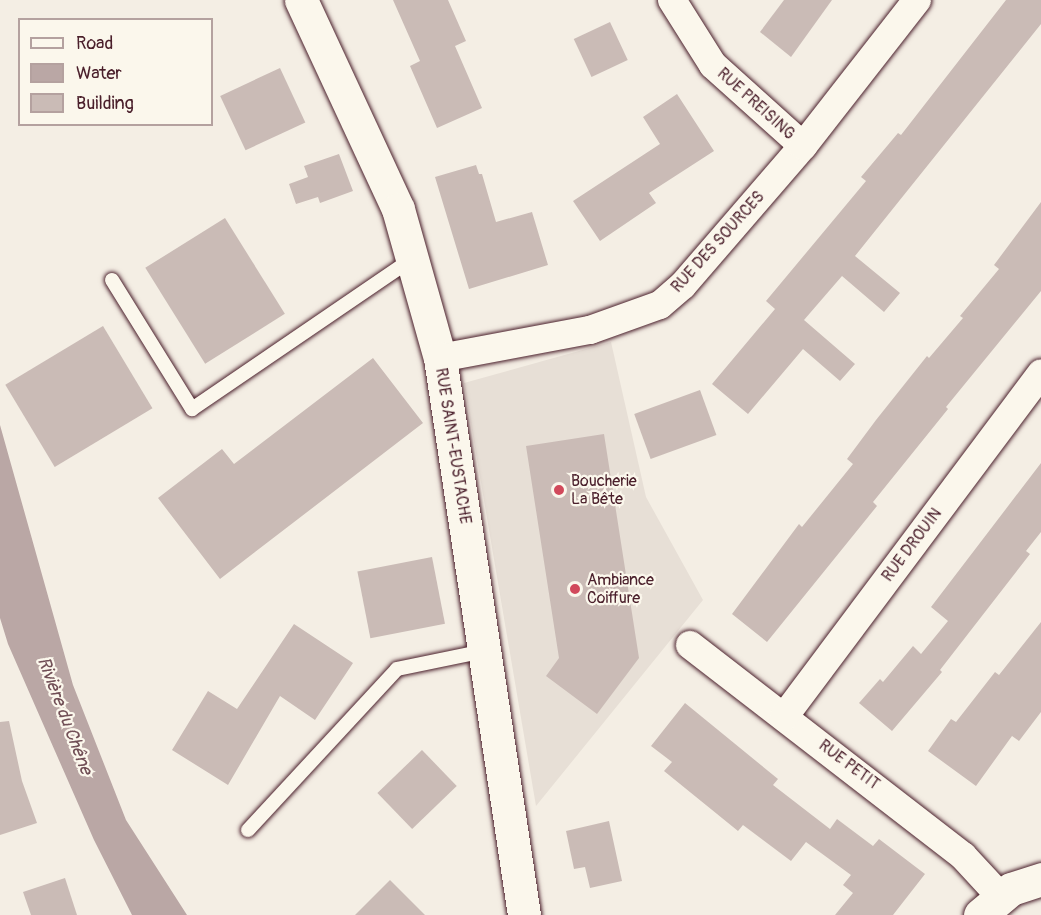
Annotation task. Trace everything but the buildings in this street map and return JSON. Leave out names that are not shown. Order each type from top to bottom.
[{"type":"street","name":"RUE SAINT-EUSTACHE","points":[[301,0],[398,209],[440,358],[524,915]]},
{"type":"street","name":"RUE PREISING","points":[[672,0],[713,65],[803,146]]},
{"type":"street","name":"RUE DES SOURCES","points":[[440,358],[590,330],[660,305],[683,285],[803,146],[917,0]]},
{"type":"street","name":"RUE DROUIN","points":[[784,717],[1041,374]]},
{"type":"street","name":"RUE PETIT","points":[[690,645],[963,856],[997,908]]},
{"type":"street","points":[[997,908],[1020,885],[1041,879]]},
{"type":"lane","points":[[112,280],[192,408],[412,259]]},
{"type":"lane","points":[[248,830],[397,669],[484,651]]},
{"type":"shaded area","points":[[611,342],[646,497],[703,600],[536,806],[464,383]]},
{"type":"water","name":"Rivière du Chêne","points":[[0,425],[73,685],[126,820],[187,915],[132,915],[94,840],[8,644],[0,618]]},
{"type":"place","name":"Boucherie La Bête","points":[[559,490]]},
{"type":"place","name":"Ambiance Coiffure","points":[[575,589]]}]
